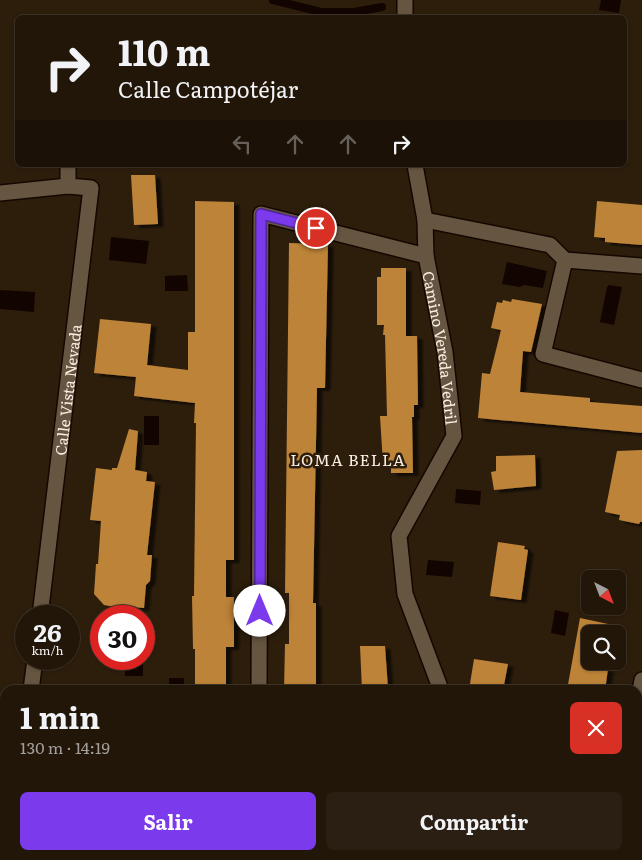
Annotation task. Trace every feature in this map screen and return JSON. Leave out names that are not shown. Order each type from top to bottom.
[{"type":"street","points":[[404,15],[405,0]]},
{"type":"street","points":[[68,167],[68,186]]},
{"type":"street","name":"Camino Vereda Vedril","points":[[415,167],[425,220],[426,256],[445,352],[454,436],[399,536],[405,594],[439,685]]},
{"type":"street","name":"Calle Vista Nevada","points":[[0,193],[68,186],[91,188],[41,605]]},
{"type":"street","points":[[259,685],[261,214],[426,256]]},
{"type":"street","points":[[425,220],[550,246],[565,260],[642,266]]},
{"type":"street","points":[[565,260],[544,354],[642,380]]},
{"type":"street","points":[[32,685],[34,670]]},
{"type":"shaded area","points":[[601,0],[621,0],[619,13],[599,10]]},
{"type":"shaded area","points":[[111,237],[149,241],[146,264],[109,260]]},
{"type":"shaded area","points":[[507,262],[547,271],[543,288],[502,284]]},
{"type":"shaded area","points":[[187,275],[188,291],[165,291],[165,276]]},
{"type":"shaded area","points":[[609,285],[622,287],[614,325],[600,322]]},
{"type":"shaded area","points":[[0,290],[35,292],[34,312],[0,309]]},
{"type":"shaded area","points":[[144,416],[159,416],[159,445],[144,445]]},
{"type":"shaded area","points":[[456,489],[481,491],[480,505],[455,503]]},
{"type":"shaded area","points":[[428,560],[454,562],[452,577],[426,575]]},
{"type":"shaded area","points":[[555,610],[569,613],[565,636],[551,633]]},
{"type":"shaded area","points":[[125,670],[143,670],[143,676],[125,676]]},
{"type":"shaded area","points":[[169,678],[184,678],[184,685],[169,685]]},
{"type":"building","points":[[131,175],[155,175],[158,224],[134,225]]},
{"type":"building","points":[[195,201],[234,202],[234,560],[226,560],[226,597],[234,597],[234,647],[226,647],[226,685],[195,685],[192,596],[194,596],[195,403],[134,396],[136,377],[94,373],[100,319],[151,324],[147,365],[188,370],[188,332],[195,332]]},
{"type":"building","points":[[597,201],[642,205],[642,245],[605,242],[605,238],[594,237]]},
{"type":"building","points":[[289,243],[328,244],[325,388],[317,388],[313,603],[316,603],[316,685],[284,685],[285,644],[289,644],[289,593],[285,593]]},
{"type":"building","points":[[381,268],[406,268],[406,336],[417,336],[418,405],[414,405],[414,417],[412,417],[413,473],[391,473],[391,463],[383,464],[380,416],[387,416],[385,335],[383,335],[384,325],[377,325],[377,277],[381,277]]},
{"type":"building","points":[[512,299],[542,304],[531,352],[523,351],[520,392],[590,398],[590,402],[642,406],[642,433],[478,418],[482,373],[490,374],[501,330],[491,328],[497,302],[502,303],[503,300],[511,302]]},
{"type":"building","points":[[129,429],[138,431],[135,470],[147,472],[146,481],[155,482],[147,555],[152,555],[150,581],[146,585],[144,605],[104,605],[94,594],[101,521],[90,520],[96,468],[112,470],[112,468],[117,468]]},
{"type":"building","points":[[642,450],[642,522],[639,524],[619,520],[620,515],[605,512],[617,451]]},
{"type":"building","points":[[535,455],[536,486],[494,490],[491,472],[496,471],[496,456]]},
{"type":"building","points":[[498,542],[525,546],[524,549],[528,550],[521,600],[490,596]]},
{"type":"building","points":[[580,618],[608,624],[581,625],[581,670],[608,670],[606,685],[568,685]]},
{"type":"building","points":[[360,646],[385,646],[388,685],[362,685]]},
{"type":"building","points":[[474,659],[508,664],[504,685],[470,685]]},
{"type":"waterway","points":[[273,0],[321,12],[354,12],[382,7]]},
{"type":"district","name":"LOMA BELLA","points":[[348,459]]},
{"type":"route","points":[[260,611],[261,214],[316,228]]}]
